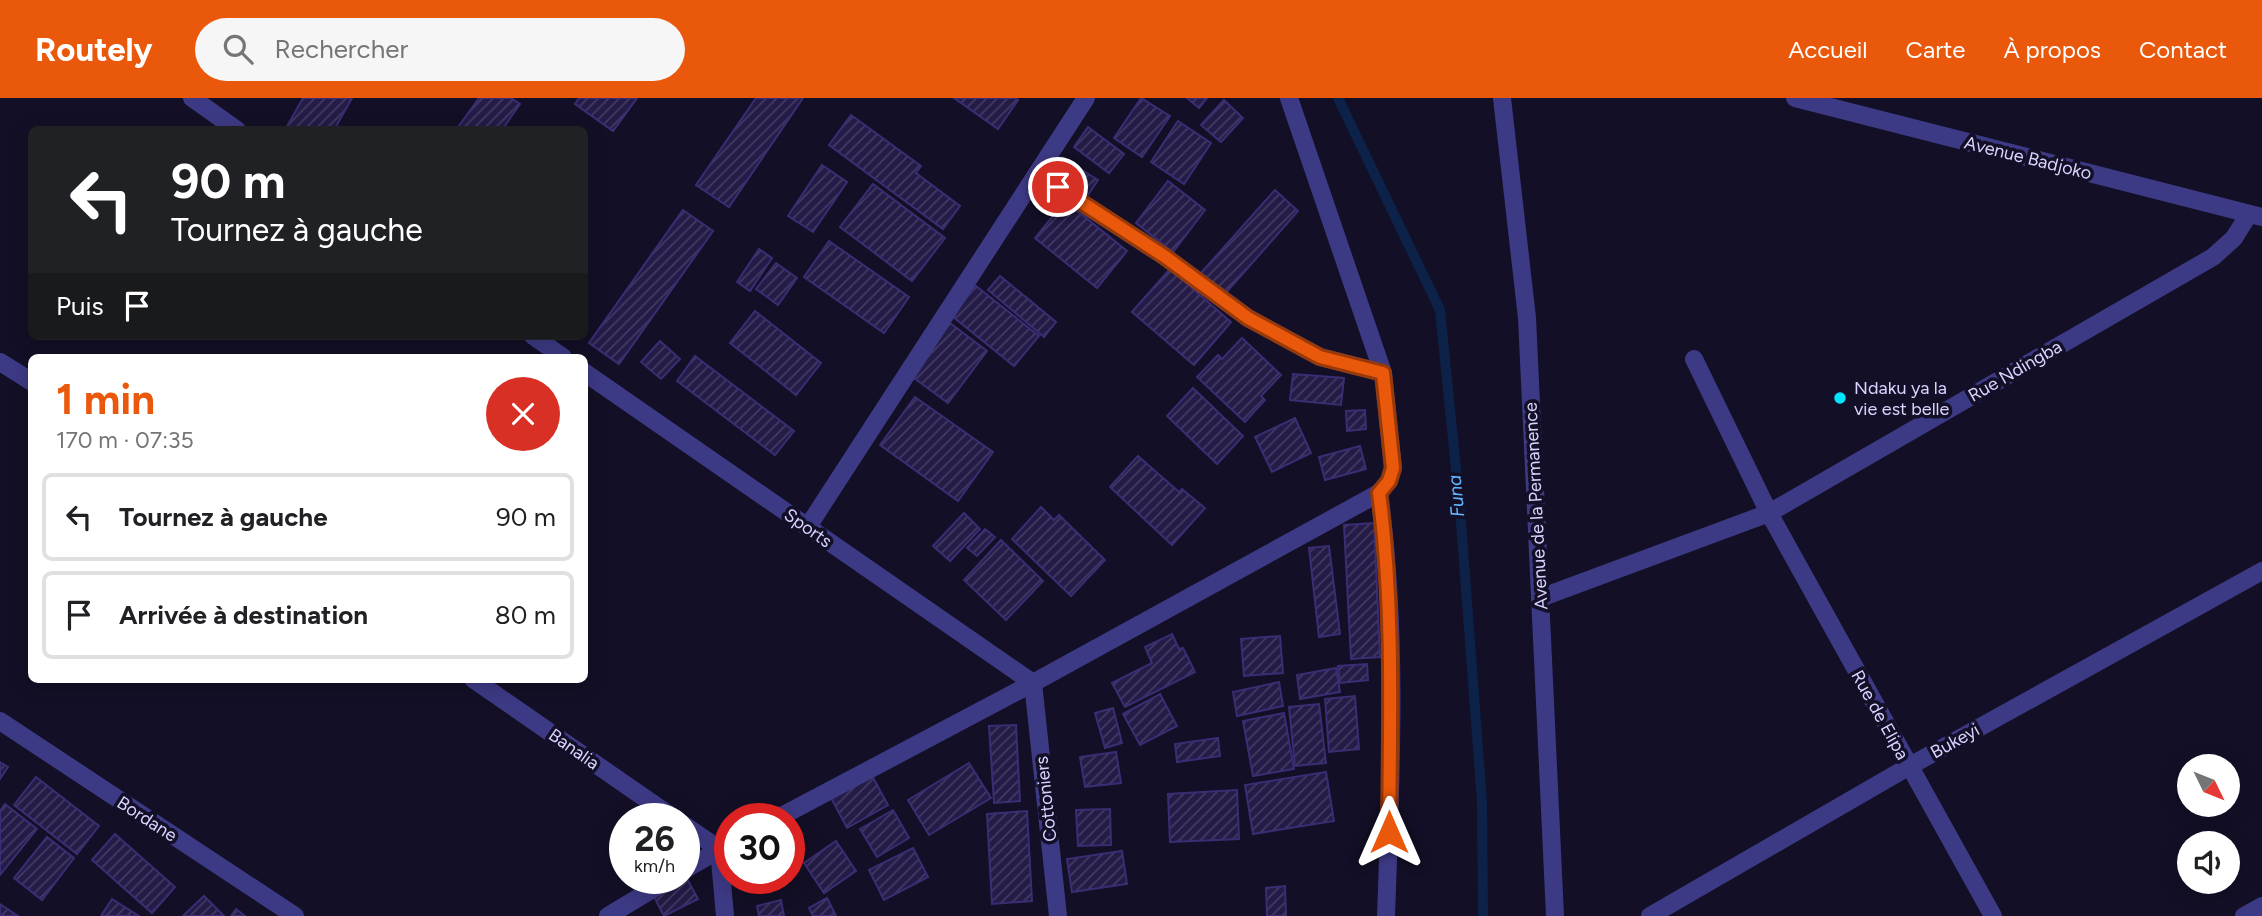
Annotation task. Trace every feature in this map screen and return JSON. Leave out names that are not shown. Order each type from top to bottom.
[{"type":"street","points":[[192,98],[231,126]]},
{"type":"street","points":[[807,528],[1086,98]]},
{"type":"street","points":[[805,804],[1033,683],[1379,493],[1389,481],[1393,468],[1383,373],[1289,98]]},
{"type":"street","name":"Avenue de la Permanence","points":[[1502,98],[1527,318],[1555,916]]},
{"type":"street","name":"Avenue Badjoko","points":[[1799,99],[2255,216]]},
{"type":"street","points":[[1037,174],[1164,256],[1248,318],[1320,357],[1383,373]]},
{"type":"street","name":"Rue Ndingba","points":[[1540,598],[1769,513],[2213,257],[2255,216]]},
{"type":"street","points":[[539,340],[559,354]]},
{"type":"street","name":"Rue de Elipa","points":[[1695,359],[1769,513],[1993,916]]},
{"type":"street","points":[[0,362],[28,380]]},
{"type":"street","name":"Sports","points":[[588,375],[1033,683]]},
{"type":"street","points":[[1379,493],[1387,554],[1391,668],[1386,916]]},
{"type":"street","name":"Bukeyi","points":[[1650,916],[1908,767],[2262,571]]},
{"type":"street","name":"Banalia","points":[[479,683],[652,803]]},
{"type":"street","name":"Cottoniers","points":[[1033,683],[1058,916]]},
{"type":"street","name":"Bordane","points":[[0,721],[295,916]]},
{"type":"street","points":[[608,916],[644,894]]},
{"type":"street","points":[[725,894],[725,916]]},
{"type":"street","points":[[2245,916],[2262,906]]},
{"type":"building","points":[[303,98],[352,98],[336,126],[287,126]]},
{"type":"building","points":[[479,98],[511,98],[520,104],[505,126],[459,126]]},
{"type":"building","points":[[579,98],[637,98],[613,131],[575,104]]},
{"type":"building","points":[[756,98],[803,98],[729,207],[696,185]]},
{"type":"building","points":[[954,98],[1015,98],[1018,100],[998,129]]},
{"type":"building","points":[[1141,98],[1170,116],[1142,157],[1114,138]]},
{"type":"building","points":[[1187,98],[1207,98],[1199,108]]},
{"type":"building","points":[[1224,100],[1243,118],[1221,142],[1201,125]]},
{"type":"building","points":[[851,115],[921,166],[916,173],[960,206],[943,229],[829,145]]},
{"type":"building","points":[[1178,121],[1211,143],[1184,184],[1151,162]]},
{"type":"building","points":[[1088,127],[1124,154],[1109,173],[1074,147]]},
{"type":"building","points":[[1061,157],[1098,180],[1086,198],[1050,174]]},
{"type":"building","points":[[822,165],[847,182],[813,232],[788,216]]},
{"type":"building","points":[[1168,181],[1205,210],[1173,252],[1136,223]]},
{"type":"building","points":[[873,184],[945,238],[912,281],[840,227]]},
{"type":"building","points":[[1275,190],[1298,211],[1224,295],[1200,274]]},
{"type":"building","points":[[1065,201],[1127,251],[1097,288],[1035,238]]},
{"type":"building","points":[[683,210],[713,231],[619,364],[589,343]]},
{"type":"building","points":[[829,241],[909,297],[884,333],[804,277]]},
{"type":"building","points":[[759,249],[772,258],[750,291],[737,282]]},
{"type":"building","points":[[776,263],[797,278],[778,305],[756,289]]},
{"type":"building","points":[[1170,269],[1231,322],[1194,365],[1132,312]]},
{"type":"building","points":[[1000,276],[1056,322],[1044,337],[988,290]]},
{"type":"building","points":[[976,286],[1039,336],[1014,366],[952,316]]},
{"type":"building","points":[[755,311],[821,363],[796,395],[730,343]]},
{"type":"building","points":[[950,323],[987,351],[948,403],[910,375]]},
{"type":"building","points":[[1242,338],[1281,375],[1261,396],[1265,400],[1245,422],[1197,377],[1218,355],[1222,359]]},
{"type":"building","points":[[660,341],[680,359],[661,379],[641,362]]},
{"type":"building","points":[[695,356],[794,431],[775,455],[677,381]]},
{"type":"building","points":[[1293,374],[1344,378],[1341,405],[1290,400]]},
{"type":"building","points":[[1193,388],[1243,436],[1217,464],[1167,416]]},
{"type":"building","points":[[915,397],[993,452],[958,501],[880,445]]},
{"type":"building","points":[[1365,410],[1366,429],[1347,431],[1346,411]]},
{"type":"building","points":[[1295,418],[1311,453],[1272,472],[1255,437]]},
{"type":"building","points":[[1360,446],[1366,469],[1325,480],[1319,457]]},
{"type":"building","points":[[1138,456],[1179,492],[1182,489],[1205,508],[1172,545],[1110,487]]},
{"type":"building","points":[[1041,507],[1054,520],[1059,515],[1105,560],[1071,596],[1012,539]]},
{"type":"building","points":[[964,513],[980,529],[950,561],[933,546]]},
{"type":"building","points":[[1374,523],[1380,657],[1351,659],[1344,525]]},
{"type":"building","points":[[985,529],[995,537],[977,556],[967,548]]},
{"type":"building","points":[[1001,540],[1043,581],[1006,620],[964,580]]},
{"type":"building","points":[[1329,546],[1340,634],[1319,637],[1309,548]]},
{"type":"building","points":[[1172,634],[1179,649],[1183,648],[1195,672],[1125,707],[1112,683],[1152,663],[1145,647]]},
{"type":"building","points":[[1280,636],[1283,673],[1244,676],[1241,639]]},
{"type":"building","points":[[1367,664],[1368,680],[1340,683],[1338,666]]},
{"type":"building","points":[[1336,668],[1340,692],[1300,699],[1297,675]]},
{"type":"building","points":[[1279,682],[1283,706],[1237,716],[1233,692]]},
{"type":"building","points":[[1160,694],[1177,726],[1140,745],[1123,714]]},
{"type":"building","points":[[1355,696],[1359,749],[1329,752],[1325,699]]},
{"type":"building","points":[[1319,704],[1326,763],[1295,766],[1289,707]]},
{"type":"building","points":[[1113,708],[1122,743],[1105,748],[1095,713]]},
{"type":"building","points":[[1284,713],[1294,769],[1253,776],[1243,721]]},
{"type":"building","points":[[1016,725],[1020,801],[994,803],[989,726]]},
{"type":"building","points":[[1218,738],[1220,756],[1177,762],[1175,744]]},
{"type":"building","points":[[1116,752],[1121,783],[1085,787],[1080,757]]},
{"type":"building","points":[[0,762],[8,767],[0,779]]},
{"type":"building","points":[[969,763],[991,798],[929,835],[908,800]]},
{"type":"building","points":[[870,772],[888,805],[847,828],[829,794]]},
{"type":"building","points":[[1326,772],[1334,821],[1253,834],[1245,785]]},
{"type":"building","points":[[36,777],[99,826],[77,854],[14,805]]},
{"type":"building","points":[[1237,790],[1239,839],[1170,842],[1168,794]]},
{"type":"building","points":[[5,804],[37,829],[0,875],[0,811]]},
{"type":"building","points":[[1110,809],[1111,845],[1078,846],[1076,810]]},
{"type":"building","points":[[893,810],[909,838],[877,857],[860,829]]},
{"type":"building","points":[[1027,811],[1032,901],[992,904],[987,814]]},
{"type":"building","points":[[115,834],[175,887],[152,913],[92,860]]},
{"type":"building","points":[[47,837],[74,858],[42,900],[14,878]]},
{"type":"building","points":[[836,841],[856,871],[824,893],[805,862]]},
{"type":"building","points":[[913,848],[928,877],[884,900],[869,870]]},
{"type":"building","points":[[1122,851],[1127,884],[1072,892],[1067,859]]},
{"type":"building","points":[[1285,886],[1286,916],[1267,916],[1266,888]]},
{"type":"building","points":[[695,894],[698,899],[664,916],[653,895]]},
{"type":"building","points":[[204,896],[224,916],[183,916]]},
{"type":"building","points":[[827,898],[836,916],[813,916],[809,908]]},
{"type":"building","points":[[112,899],[139,916],[101,916]]},
{"type":"building","points":[[781,900],[784,916],[759,916],[757,906]]},
{"type":"building","points":[[0,904],[18,916],[0,916]]},
{"type":"building","points":[[236,909],[245,916],[231,916]]},
{"type":"waterway","name":"Funa","points":[[1338,98],[1440,310],[1460,509],[1482,802],[1483,916]]},
{"type":"place","name":"Ndaku ya la vie est belle","points":[[1840,398]]},
{"type":"route","points":[[1058,187],[1164,256],[1248,318],[1320,357],[1383,373],[1393,468],[1389,481],[1379,493],[1387,554],[1391,668],[1389,832]]}]
